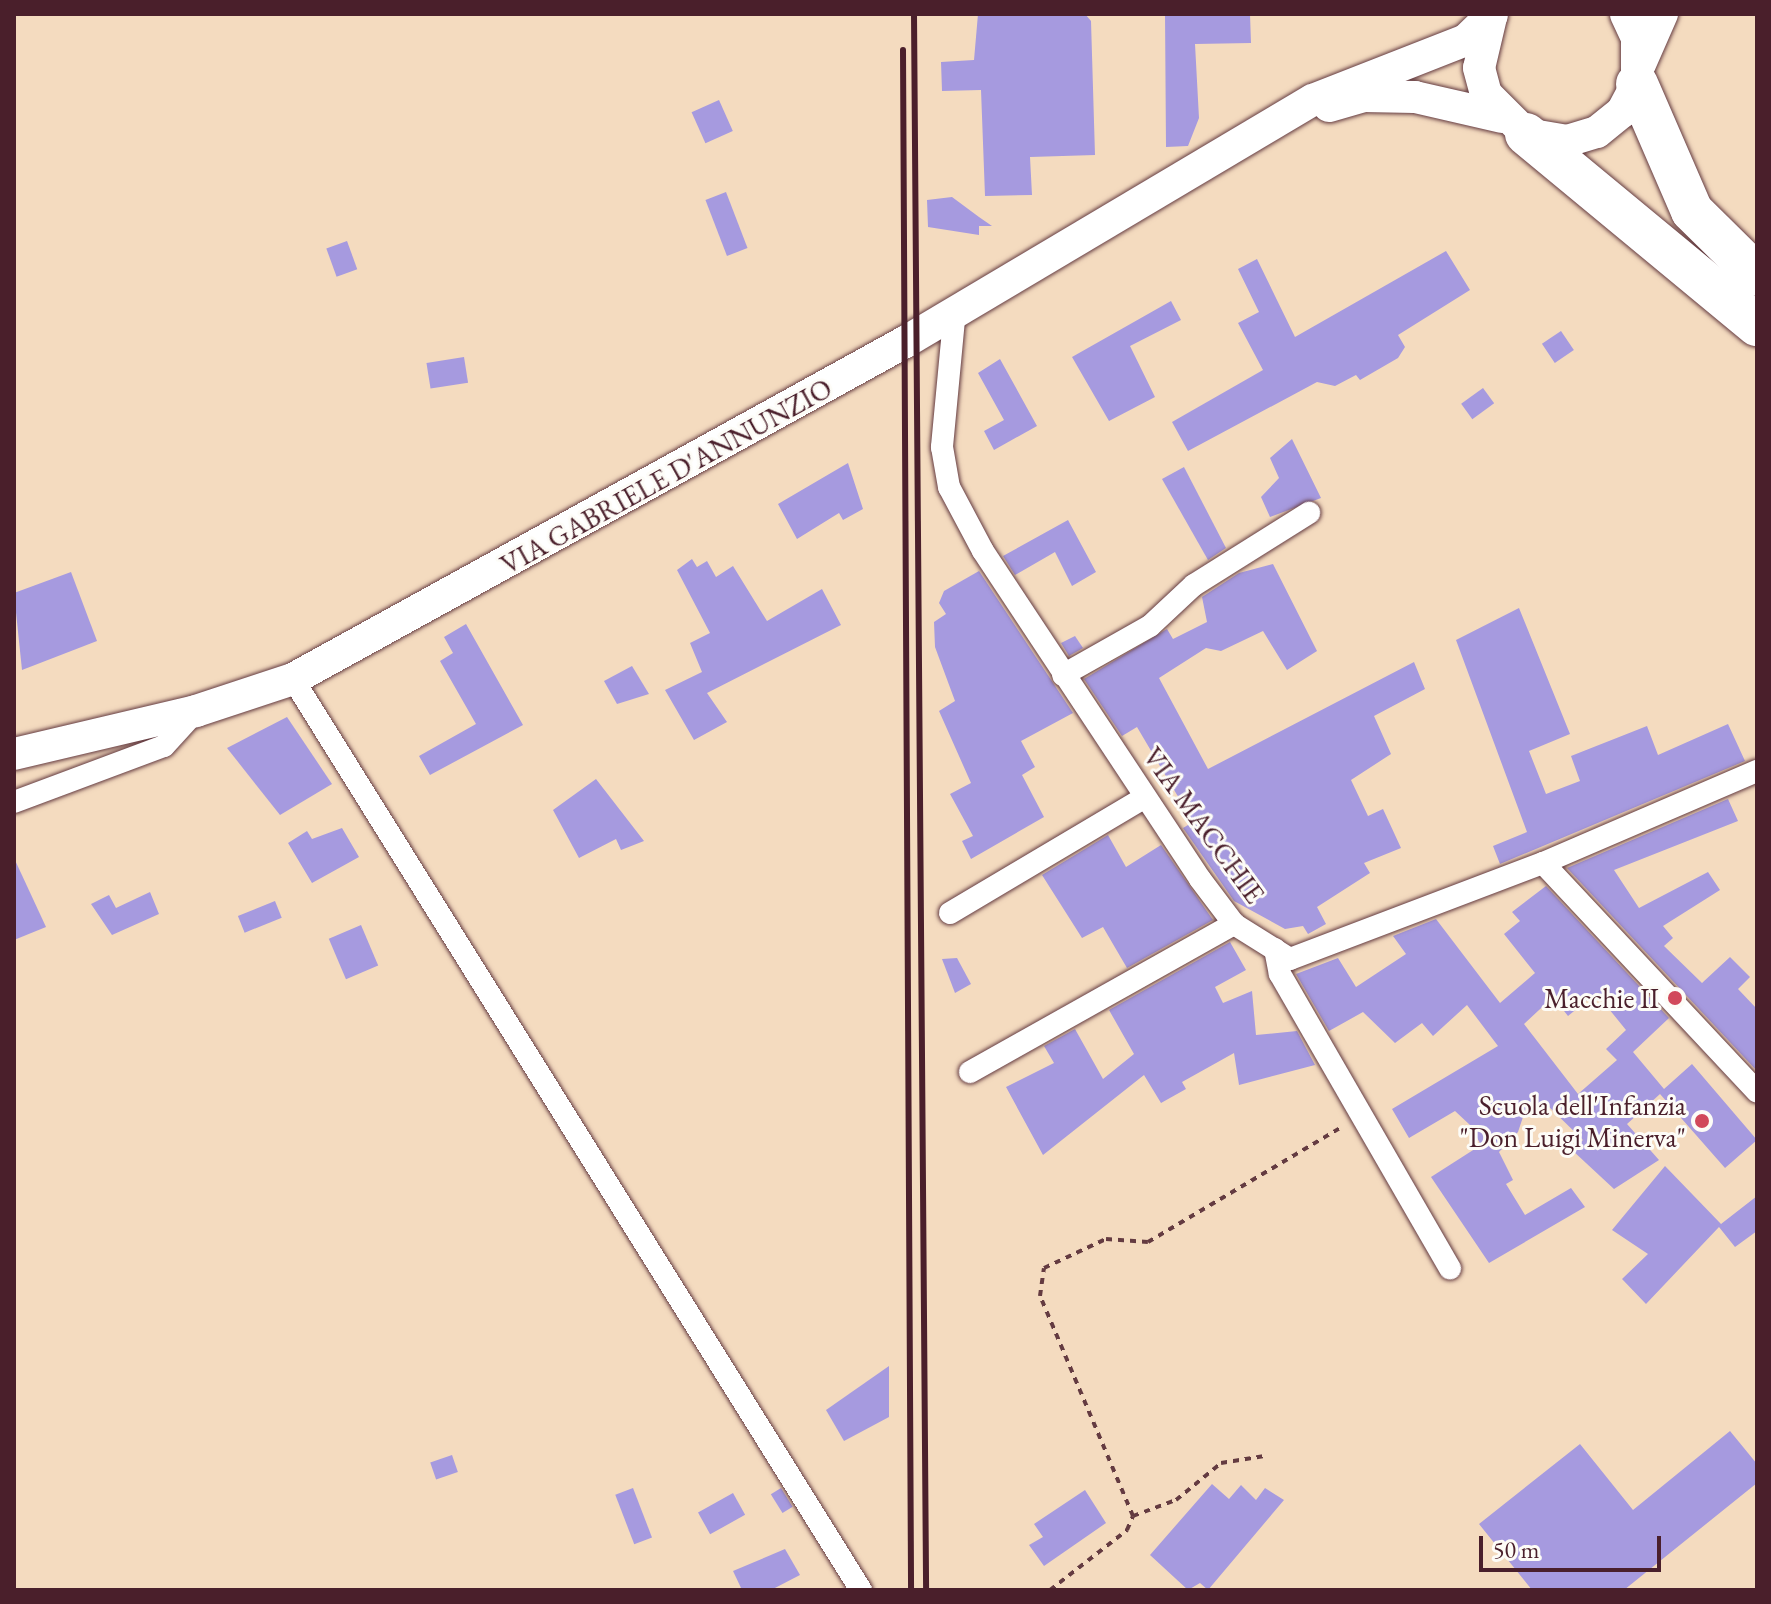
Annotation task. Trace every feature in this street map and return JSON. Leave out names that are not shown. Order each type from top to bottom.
[{"type":"highway","points":[[1638,74],[1692,211],[1743,279],[1757,325]]},
{"type":"highway","points":[[1514,125],[1743,279]]},
{"type":"street","points":[[1492,14],[1479,68],[1514,125]]},
{"type":"street","points":[[1284,120],[1359,76],[1466,40],[1492,14]]},
{"type":"street","points":[[1626,14],[1638,74]]},
{"type":"street","points":[[1284,120],[1363,96],[1415,97],[1567,141],[1597,132],[1622,112],[1662,14]]},
{"type":"street","name":"VIA GABRIELE D'ANNUNZIO","points":[[14,754],[196,711],[293,679],[955,309],[1284,120]]},
{"type":"street","name":"VIA MACCHIE","points":[[955,309],[942,447],[949,487],[1063,675],[1234,924],[1290,959],[1543,863]]},
{"type":"street","points":[[1063,675],[1150,626],[1194,585],[1309,513]]},
{"type":"street","points":[[293,679],[861,1590]]},
{"type":"street","points":[[14,802],[164,746],[196,711]]},
{"type":"street","points":[[1757,771],[1543,863],[1757,1092]]},
{"type":"street","points":[[950,913],[1145,797]]},
{"type":"street","points":[[970,1072],[1234,924]]},
{"type":"street","points":[[1275,949],[1280,974],[1450,1268]]},
{"type":"path","points":[[1050,1590],[1127,1530],[1133,1516],[1040,1296],[1039,1278],[1056,1259],[1106,1239],[1148,1242],[1362,1115]]},
{"type":"path","points":[[1133,1516],[1176,1500],[1221,1463],[1264,1456]]},
{"type":"building","points":[[978,14],[1085,14],[1091,21],[1095,155],[1030,157],[1032,195],[985,196],[981,90],[942,91],[941,62],[974,60]]},
{"type":"building","points":[[1165,14],[1250,14],[1251,43],[1195,44],[1199,118],[1188,146],[1166,147]]},
{"type":"building","points":[[719,100],[733,131],[705,143],[692,112]]},
{"type":"building","points":[[726,192],[748,248],[727,256],[705,200]]},
{"type":"building","points":[[952,197],[992,226],[979,226],[979,235],[928,227],[927,200]]},
{"type":"building","points":[[347,241],[357,269],[337,277],[326,249]]},
{"type":"building","points":[[1446,251],[1470,290],[1398,335],[1405,347],[1398,358],[1360,380],[1356,375],[1335,386],[1317,382],[1188,451],[1172,422],[1263,370],[1238,323],[1259,312],[1238,269],[1257,259],[1295,337]]},
{"type":"building","points":[[1171,301],[1181,320],[1130,346],[1155,397],[1109,421],[1072,357]]},
{"type":"building","points":[[1561,331],[1574,350],[1555,363],[1542,344]]},
{"type":"building","points":[[464,357],[468,383],[431,389],[426,363]]},
{"type":"building","points":[[1000,359],[1037,426],[994,450],[984,431],[1004,420],[978,373]]},
{"type":"building","points":[[1483,388],[1494,403],[1472,419],[1461,404]]},
{"type":"building","points":[[1292,439],[1321,498],[1270,517],[1261,497],[1279,478],[1270,458]]},
{"type":"building","points":[[848,463],[863,509],[843,520],[839,513],[797,539],[778,504]]},
{"type":"building","points":[[1184,467],[1226,548],[1208,560],[1162,479]]},
{"type":"building","points":[[1068,520],[1096,572],[1072,586],[1055,552],[1015,575],[1003,556]]},
{"type":"building","points":[[692,559],[697,567],[707,561],[716,577],[733,566],[767,621],[822,589],[841,625],[707,693],[727,722],[694,740],[665,690],[702,672],[690,643],[710,633],[677,570]]},
{"type":"building","points":[[1273,564],[1317,651],[1287,670],[1263,631],[1221,651],[1206,648],[1159,678],[1208,769],[1414,662],[1425,689],[1374,716],[1391,754],[1351,780],[1368,816],[1383,809],[1401,848],[1364,863],[1370,873],[1317,907],[1326,924],[1308,934],[1303,926],[1285,929],[1234,901],[1183,828],[1193,822],[1137,727],[1122,736],[1084,679],[1167,629],[1173,639],[1207,622],[1202,597],[1239,573]]},
{"type":"building","points":[[979,571],[1073,713],[1021,741],[1035,767],[1022,775],[1044,817],[971,859],[962,841],[973,836],[950,794],[971,783],[939,711],[955,701],[935,647],[934,622],[946,614],[939,603],[944,591]]},
{"type":"building","points":[[71,572],[97,641],[22,670],[14,593]]},
{"type":"building","points":[[1519,608],[1570,734],[1529,751],[1546,794],[1580,781],[1571,756],[1647,726],[1658,755],[1728,724],[1745,761],[1500,864],[1493,846],[1527,832],[1456,640]]},
{"type":"building","points":[[466,624],[523,725],[430,775],[419,756],[476,724],[440,661],[453,653],[444,637]]},
{"type":"building","points":[[1075,636],[1083,648],[1069,656],[1061,643]]},
{"type":"building","points":[[632,666],[649,694],[617,704],[604,681]]},
{"type":"building","points":[[287,717],[332,784],[280,815],[227,748]]},
{"type":"building","points":[[596,779],[644,841],[621,850],[616,839],[579,858],[553,810]]},
{"type":"building","points":[[1728,799],[1738,821],[1614,870],[1639,908],[1708,872],[1720,890],[1663,926],[1673,938],[1664,946],[1702,983],[1730,957],[1750,977],[1738,989],[1757,1009],[1757,1071],[1567,868]]},
{"type":"building","points":[[342,828],[359,857],[312,883],[288,843],[307,831],[312,839]]},
{"type":"building","points":[[1108,835],[1126,867],[1161,845],[1213,920],[1127,968],[1103,927],[1082,938],[1042,875]]},
{"type":"building","points":[[14,858],[46,927],[14,940]]},
{"type":"building","points":[[1546,886],[1669,1018],[1633,1052],[1664,1089],[1692,1064],[1757,1140],[1725,1168],[1660,1094],[1627,1124],[1659,1160],[1614,1189],[1572,1150],[1583,1140],[1545,1103],[1532,1114],[1526,1108],[1518,1132],[1499,1152],[1513,1180],[1506,1184],[1525,1215],[1571,1188],[1585,1207],[1489,1263],[1431,1177],[1481,1145],[1470,1125],[1455,1111],[1409,1138],[1392,1109],[1498,1046],[1467,1005],[1433,1036],[1422,1023],[1395,1043],[1363,1012],[1329,1031],[1296,974],[1338,958],[1356,987],[1406,954],[1393,936],[1436,919],[1500,1003],[1535,973],[1504,934],[1520,921],[1512,912]],"holes":[[[1596,993],[1626,1030],[1606,1049],[1617,1060],[1578,1094],[1524,1024],[1553,997],[1568,1016]]]},
{"type":"building","points":[[150,892],[159,914],[112,935],[91,904],[109,895],[116,908]]},
{"type":"building","points":[[275,901],[282,918],[245,933],[238,916]]},
{"type":"building","points":[[361,925],[378,966],[346,979],[329,939]]},
{"type":"building","points":[[1230,942],[1246,970],[1215,987],[1223,1003],[1252,991],[1256,1035],[1297,1031],[1315,1065],[1239,1085],[1234,1053],[1182,1082],[1186,1089],[1161,1103],[1144,1075],[1043,1155],[1006,1087],[1054,1063],[1044,1046],[1075,1029],[1103,1079],[1134,1054],[1109,1010]]},
{"type":"building","points":[[957,958],[971,984],[955,993],[942,959]]},
{"type":"building","points":[[1665,1166],[1721,1224],[1757,1196],[1757,1231],[1735,1247],[1719,1227],[1646,1304],[1622,1279],[1648,1254],[1612,1230]]},
{"type":"building","points":[[889,1366],[889,1417],[844,1441],[826,1410]]},
{"type":"building","points":[[1730,1431],[1757,1464],[1757,1483],[1624,1590],[1532,1590],[1479,1524],[1580,1444],[1633,1510]]},
{"type":"building","points":[[452,1455],[458,1472],[436,1480],[430,1462]]},
{"type":"building","points":[[1212,1484],[1229,1499],[1241,1485],[1256,1500],[1265,1488],[1284,1500],[1208,1590],[1200,1583],[1188,1590],[1150,1555]]},
{"type":"building","points":[[633,1488],[652,1537],[634,1544],[615,1495]]},
{"type":"building","points":[[781,1488],[793,1507],[782,1513],[771,1494]]},
{"type":"building","points":[[1085,1490],[1106,1523],[1044,1566],[1029,1545],[1043,1537],[1034,1524]]},
{"type":"building","points":[[733,1493],[745,1515],[710,1534],[698,1512]]},
{"type":"building","points":[[785,1549],[800,1575],[771,1590],[742,1590],[733,1571]]},
{"type":"railway","points":[[914,14],[926,1590]]},
{"type":"railway","points":[[903,50],[911,1590]]},
{"type":"place","name":"Macchie II","points":[[1675,998]]},
{"type":"place","name":"Scuola dell'Infanzia \"Don Luigi Minerva\"","points":[[1702,1121]]}]
